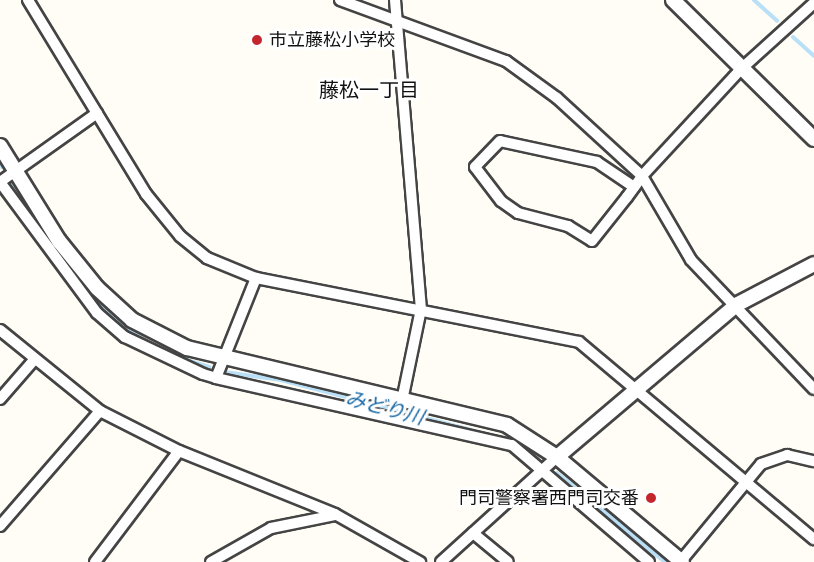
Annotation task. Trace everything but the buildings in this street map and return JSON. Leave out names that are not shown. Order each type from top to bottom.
[{"type":"street","points":[[28,0],[146,194],[180,237],[207,258],[256,278],[579,342],[814,538]]},
{"type":"street","points":[[340,0],[506,61],[642,176],[691,260],[814,389]]},
{"type":"street","points":[[395,0],[421,309],[402,401]]},
{"type":"street","points":[[673,0],[814,139]]},
{"type":"street","points":[[634,187],[597,162],[501,141],[475,167],[501,201],[518,213],[568,226],[592,241],[634,187],[642,176],[741,69],[814,3]]},
{"type":"street","points":[[97,112],[0,182],[97,313],[160,357],[216,378],[512,445],[649,562]]},
{"type":"street","points":[[0,146],[97,288],[132,320],[187,348],[507,425],[557,457],[681,562],[761,464],[787,455],[814,461]]},
{"type":"street","points":[[441,562],[557,457],[638,391],[736,305],[814,264]]},
{"type":"street","points":[[216,378],[256,278]]},
{"type":"street","points":[[0,330],[34,360],[100,411],[179,451],[335,514],[420,562]]},
{"type":"street","points":[[0,399],[34,360]]},
{"type":"street","points":[[0,526],[100,411]]},
{"type":"street","points":[[95,562],[179,451]]},
{"type":"street","points":[[211,562],[271,528],[335,514]]},
{"type":"street","points":[[473,533],[508,562]]},
{"type":"waterway","points":[[754,0],[777,21]]},
{"type":"waterway","points":[[793,37],[814,56]]},
{"type":"waterway","name":"みどり川","points":[[13,183],[35,215]]},
{"type":"waterway","name":"みどり川","points":[[74,270],[95,302],[149,343]]},
{"type":"waterway","name":"みどり川","points":[[177,357],[209,367]]},
{"type":"waterway","name":"みどり川","points":[[225,372],[281,380],[490,435]]},
{"type":"waterway","name":"みどり川","points":[[511,440],[538,459]]},
{"type":"waterway","name":"みどり川","points":[[557,473],[665,562]]},
{"type":"place","name":"市立藤松小学校","points":[[257,40]]},
{"type":"place","name":"門司警察署西門司交番","points":[[651,498]]},
{"type":"district","name":"藤松一丁目","points":[[369,89]]}]
